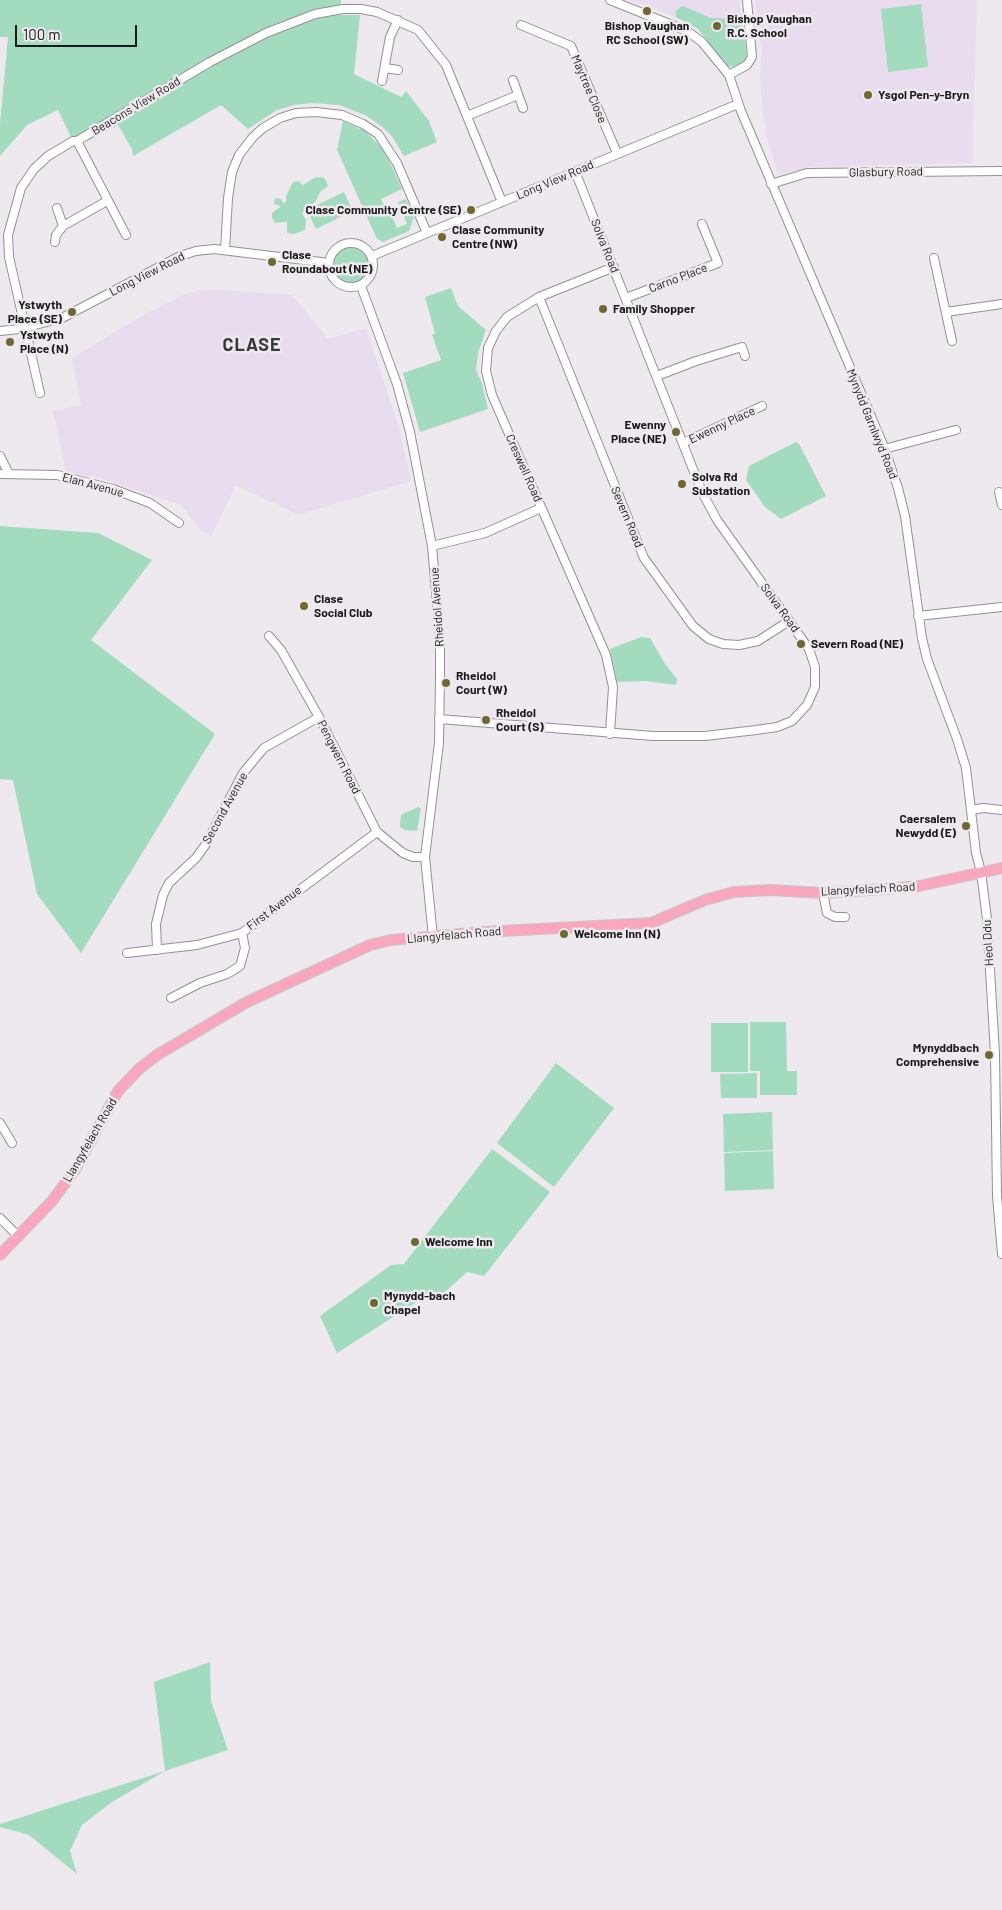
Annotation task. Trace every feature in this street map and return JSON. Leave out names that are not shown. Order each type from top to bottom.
[{"type":"main road","name":"Llangyfelach Road","points":[[0,1255],[19,1238],[52,1202],[75,1170],[118,1090],[157,1055],[247,1002],[351,952],[391,940],[484,932],[651,923],[705,900],[752,890],[823,893],[919,886],[1002,868]]},
{"type":"street","points":[[610,0],[687,31],[702,42],[729,75],[747,65],[752,56],[747,0]]},
{"type":"street","name":"Beacons View Road","points":[[40,392],[9,257],[8,235],[21,188],[34,169],[48,156],[73,141],[77,141],[210,62],[266,33],[315,14],[362,9],[398,20],[418,30],[433,46],[446,65],[502,202]]},
{"type":"street","points":[[382,81],[390,37],[398,20]]},
{"type":"street","name":"Maytree Close","points":[[521,25],[571,46],[617,154]]},
{"type":"street","points":[[385,68],[398,70]]},
{"type":"street","name":"Mynydd Garnlwyd Road","points":[[729,75],[738,104],[771,184],[884,449],[905,516],[918,616],[927,659],[966,768],[976,853],[981,872]]},
{"type":"street","points":[[513,80],[523,108]]},
{"type":"street","points":[[467,116],[518,95]]},
{"type":"street","name":"Long View Road","points":[[372,256],[575,170],[738,104]]},
{"type":"street","points":[[225,250],[232,172],[239,155],[253,136],[263,128],[280,118],[296,113],[316,112],[342,115],[378,134],[397,163],[427,233]]},
{"type":"street","points":[[77,141],[126,234]]},
{"type":"street","name":"Solva Road","points":[[439,719],[610,734],[704,736],[777,727],[792,721],[807,706],[812,696],[815,667],[809,649],[717,520],[702,492],[575,170]]},
{"type":"street","name":"Glasbury Road","points":[[771,184],[808,173],[1002,171]]},
{"type":"street","points":[[55,242],[56,235],[63,226],[107,201]]},
{"type":"street","points":[[57,208],[63,226]]},
{"type":"street","name":"Carno Place","points":[[626,298],[718,263],[702,224]]},
{"type":"street","points":[[344,244],[362,246],[372,256],[373,271],[369,280],[361,286],[346,287],[337,283],[331,275],[329,263],[332,253],[344,244]]},
{"type":"street","name":"Long View Road","points":[[0,331],[26,328],[62,318],[180,256],[214,249],[329,263]]},
{"type":"street","points":[[934,258],[952,340]]},
{"type":"street","name":"Creswell Road","points":[[610,734],[613,687],[606,655],[492,395],[486,372],[488,348],[496,331],[507,316],[539,297],[614,267]]},
{"type":"street","name":"Rheidol Avenue","points":[[361,286],[396,384],[410,432],[432,546],[440,637],[439,743],[425,857],[433,937]]},
{"type":"street","name":"Severn Road","points":[[539,297],[644,558],[693,626],[709,639],[723,644],[739,646],[758,641],[789,621]]},
{"type":"street","points":[[946,312],[1002,304]]},
{"type":"street","points":[[657,376],[696,361],[742,347],[745,356]]},
{"type":"street","name":"Ewenny Place","points":[[682,443],[762,406]]},
{"type":"street","points":[[884,449],[956,430]]},
{"type":"street","points":[[0,456],[9,474]]},
{"type":"street","name":"Elan Avenue","points":[[0,474],[57,475],[113,488],[150,502],[179,523]]},
{"type":"street","points":[[999,492],[1002,505]]},
{"type":"street","points":[[432,546],[485,533],[541,508]]},
{"type":"street","points":[[918,616],[1002,607]]},
{"type":"street","name":"Pengwern Road","points":[[269,636],[281,650],[319,717],[378,832],[403,853],[413,857],[425,857]]},
{"type":"street","name":"Second Avenue","points":[[157,950],[156,924],[163,895],[170,883],[196,858],[206,844],[243,773],[264,748],[319,717]]},
{"type":"street","points":[[971,810],[983,808],[1002,810]]},
{"type":"street","name":"First Avenue","points":[[127,953],[197,945],[242,933],[378,832]]},
{"type":"street","name":"Heol Ddu","points":[[981,872],[987,919],[993,1025],[997,1196],[1002,1254]]},
{"type":"street","points":[[823,893],[827,913],[835,917],[846,916]]},
{"type":"street","points":[[171,998],[200,982],[227,974],[240,966],[245,948],[242,933]]},
{"type":"street","points":[[0,1123],[12,1143]]},
{"type":"street","points":[[0,1218],[19,1238]]},
{"type":"shaded area","name":"Bishop Vaughan R.C. School","points":[[630,0],[739,0],[743,35],[698,29],[670,15]]},
{"type":"shaded area","name":"Ysgol Pen-y-Bryn","points":[[755,0],[977,0],[972,163],[809,167],[778,175],[766,135],[763,114],[760,76],[762,52]]},
{"type":"shaded area","points":[[207,289],[292,295],[328,339],[366,328],[399,428],[411,481],[298,515],[236,485],[212,535],[202,532],[181,505],[99,478],[66,472],[53,411],[81,405],[72,358],[145,314],[187,293]]},
{"type":"green space","points":[[0,0],[341,0],[341,15],[360,15],[354,74],[401,97],[406,91],[429,121],[437,142],[404,156],[391,135],[380,125],[365,115],[339,105],[312,103],[294,105],[277,110],[248,129],[221,105],[133,156],[132,149],[118,125],[85,142],[73,141],[58,110],[27,125],[0,156],[0,124],[8,37],[0,37]]},
{"type":"green space","points":[[921,4],[928,67],[888,72],[881,9]]},
{"type":"green space","points":[[683,6],[711,18],[741,19],[747,54],[743,63],[737,67],[727,66],[698,29],[676,17],[676,10]]},
{"type":"green space","points":[[343,121],[365,131],[385,151],[402,189],[381,199],[385,208],[388,207],[397,228],[407,224],[398,202],[406,199],[414,217],[409,231],[383,242],[377,239],[337,150]]},
{"type":"green space","points":[[322,177],[328,186],[320,192],[316,201],[302,213],[306,220],[305,230],[294,234],[287,233],[287,222],[275,223],[272,218],[272,213],[281,206],[274,204],[275,198],[281,199],[283,203],[286,202],[286,196],[293,182],[298,181],[303,185],[314,178]]},
{"type":"green space","points":[[344,192],[353,211],[316,229],[307,210]]},
{"type":"green space","points":[[351,247],[358,248],[364,252],[368,258],[368,272],[364,278],[358,282],[351,283],[344,282],[338,278],[334,272],[333,265],[334,258],[338,252],[344,248]]},
{"type":"green space","points":[[451,288],[458,306],[486,330],[478,353],[476,370],[482,383],[488,409],[420,432],[403,373],[441,360],[432,335],[435,333],[425,297]]},
{"type":"green space","points":[[796,442],[799,444],[826,496],[781,519],[765,507],[746,480],[749,466]]},
{"type":"green space","points":[[0,526],[98,533],[152,560],[91,640],[215,734],[81,953],[37,894],[13,780],[0,779]]},
{"type":"green space","points":[[641,637],[650,638],[665,664],[677,679],[676,685],[646,681],[617,682],[610,649]]},
{"type":"green space","points":[[418,807],[421,809],[417,831],[405,830],[400,827],[401,815]]},
{"type":"green space","points":[[750,1022],[786,1022],[787,1071],[797,1071],[797,1095],[760,1095],[760,1071],[750,1071]]},
{"type":"green space","points":[[711,1023],[748,1023],[748,1072],[711,1072]]},
{"type":"green space","points":[[556,1063],[614,1108],[554,1187],[497,1143]]},
{"type":"green space","points":[[757,1073],[757,1098],[721,1098],[720,1074]]},
{"type":"green space","points":[[772,1112],[773,1150],[724,1152],[723,1114]]},
{"type":"green space","points":[[492,1149],[550,1192],[484,1276],[467,1272],[445,1292],[426,1296],[337,1353],[320,1316],[391,1265],[404,1264]]},
{"type":"green space","points":[[773,1151],[774,1189],[725,1191],[724,1153]]},
{"type":"green space","points":[[210,1662],[211,1701],[228,1750],[165,1771],[154,1682]]},
{"type":"green space","points":[[165,1771],[112,1802],[82,1825],[70,1851],[77,1874],[29,1835],[0,1827],[0,1824]]},
{"type":"place","name":"Bishop Vaughan RC School (SW)","points":[[647,11]]},
{"type":"place","name":"Bishop Vaughan R.C. School","points":[[717,26]]},
{"type":"place","name":"Ysgol Pen-y-Bryn","points":[[868,95]]},
{"type":"place","name":"Clase Community Centre (SE)","points":[[471,210]]},
{"type":"place","name":"Clase Community Centre (NW)","points":[[442,237]]},
{"type":"place","name":"Clase Roundabout (NE)","points":[[272,262]]},
{"type":"place","name":"Family Shopper","points":[[603,309]]},
{"type":"place","name":"Ystwyth Place (SE)","points":[[72,312]]},
{"type":"place","name":"Ystwyth Place (N)","points":[[10,342]]},
{"type":"place","name":"Ewenny Place (NE)","points":[[676,432]]},
{"type":"place","name":"Solva Rd Substation","points":[[682,484]]},
{"type":"place","name":"Clase Social Club","points":[[304,606]]},
{"type":"place","name":"Severn Road (NE)","points":[[801,644]]},
{"type":"place","name":"Rheidol Court (W)","points":[[446,683]]},
{"type":"place","name":"Rheidol Court (S)","points":[[486,720]]},
{"type":"place","name":"Caersalem Newydd (E)","points":[[966,826]]},
{"type":"place","name":"Welcome Inn (N)","points":[[564,934]]},
{"type":"place","name":"Mynyddbach Comprehensive","points":[[989,1055]]},
{"type":"place","name":"Welcome Inn","points":[[415,1242]]},
{"type":"place","name":"Mynydd-bach Chapel","points":[[374,1303]]},
{"type":"district","name":"CLASE","points":[[252,345]]}]
